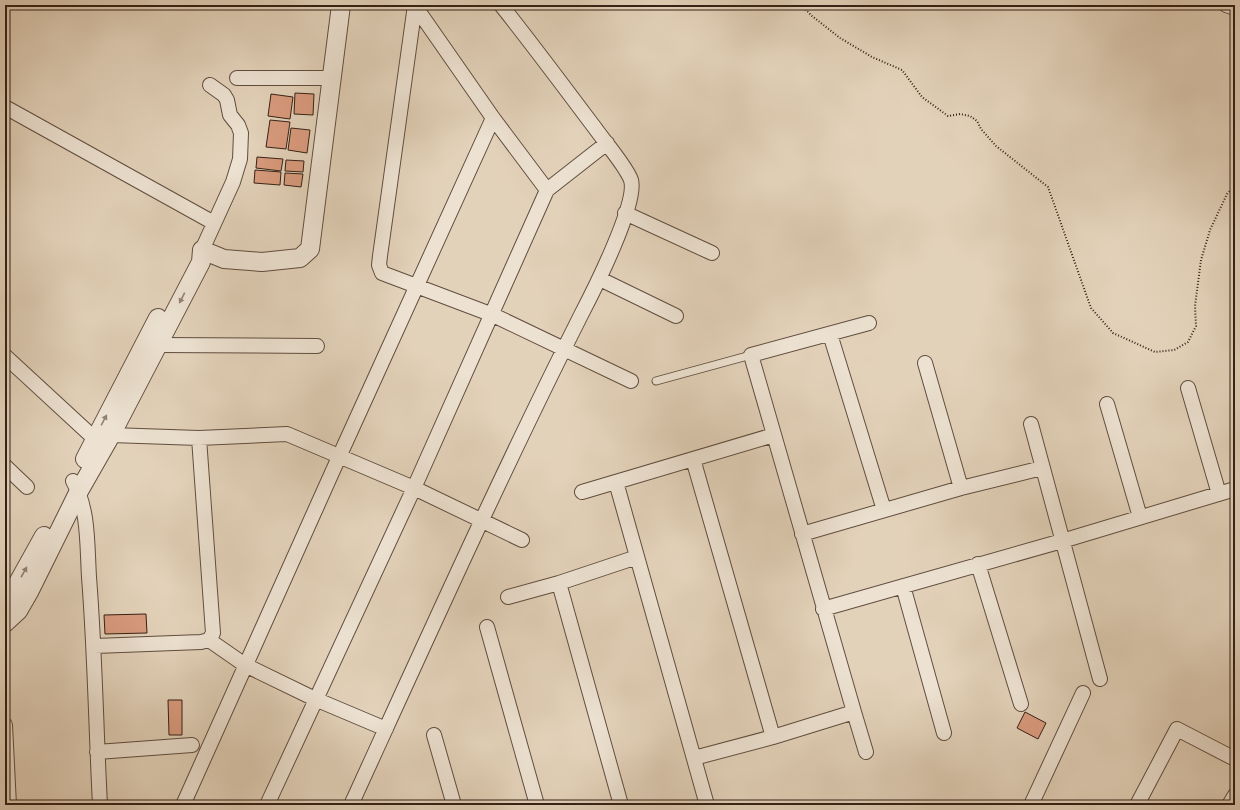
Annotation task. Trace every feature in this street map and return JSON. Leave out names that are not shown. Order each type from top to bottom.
[{"type":"street","points":[[202,250],[224,259],[262,262],[300,258],[307,253],[312,245],[340,5]]},
{"type":"street","points":[[415,5],[493,118],[548,190]]},
{"type":"street","points":[[415,5],[379,265],[382,273],[493,315],[631,381]]},
{"type":"street","points":[[351,805],[483,521],[564,350],[600,279],[625,213],[632,189],[631,180],[606,143],[501,5]]},
{"type":"street","points":[[1226,5],[1235,8]]},
{"type":"street","points":[[237,78],[332,78]]},
{"type":"street","points":[[5,606],[158,345],[201,262],[202,250],[237,171],[241,147],[241,133],[238,125],[230,115],[227,100],[224,95],[210,85]]},
{"type":"street","points":[[5,107],[214,223]]},
{"type":"street","points":[[183,805],[338,456],[418,286],[493,118]]},
{"type":"street","points":[[267,805],[414,488],[548,190],[606,143]]},
{"type":"street","points":[[625,213],[712,253]]},
{"type":"street","points":[[103,437],[190,257],[202,250]]},
{"type":"street","points":[[600,279],[676,316]]},
{"type":"street","points":[[866,752],[823,609],[751,355],[869,324]]},
{"type":"street","points":[[830,334],[884,510]]},
{"type":"street","points":[[158,345],[318,346]]},
{"type":"street","points":[[5,356],[103,437],[199,438],[287,434],[414,488],[522,540]]},
{"type":"street","points":[[926,364],[961,488]]},
{"type":"street","points":[[1188,388],[1219,494]]},
{"type":"street","points":[[1107,404],[1140,517]]},
{"type":"street","points":[[1031,424],[1100,679]]},
{"type":"street","points":[[582,492],[774,435]]},
{"type":"street","points":[[199,438],[212,633],[209,640]]},
{"type":"street","points":[[693,459],[773,737]]},
{"type":"street","points":[[5,466],[27,487]]},
{"type":"street","points":[[802,534],[961,488],[1042,468]]},
{"type":"street","points":[[616,482],[707,805]]},
{"type":"street","points":[[5,623],[18,611],[29,592],[76,486]]},
{"type":"street","points":[[76,486],[84,513],[94,646],[100,805]]},
{"type":"street","points":[[823,609],[1062,541],[1235,489]]},
{"type":"street","points":[[508,597],[559,583],[637,557]]},
{"type":"street","points":[[978,564],[1020,704]]},
{"type":"street","points":[[559,583],[621,805]]},
{"type":"street","points":[[903,586],[944,733]]},
{"type":"street","points":[[487,627],[537,805]]},
{"type":"street","points":[[94,646],[201,642],[209,640],[245,665],[315,699],[386,729]]},
{"type":"street","points":[[1033,804],[1083,692]]},
{"type":"street","points":[[694,758],[773,737],[854,712]]},
{"type":"street","points":[[5,725],[9,805]]},
{"type":"street","points":[[1137,805],[1177,729],[1235,759]]},
{"type":"street","points":[[434,735],[454,805]]},
{"type":"street","points":[[97,752],[192,745]]},
{"type":"street","points":[[1229,805],[1235,795]]},
{"type":"lane","points":[[656,381],[751,355]]},
{"type":"path","points":[[801,5],[812,16],[840,38],[872,57],[902,70],[922,97],[948,116],[960,114],[970,116],[977,121],[981,129],[996,146],[1048,186],[1091,308],[1113,333],[1155,352],[1174,350],[1188,342],[1196,326],[1195,306],[1201,260],[1210,230],[1227,194],[1235,185]]},
{"type":"building","points":[[295,93],[314,94],[313,115],[294,114]]},
{"type":"building","points":[[271,94],[293,97],[290,119],[268,116]]},
{"type":"building","points":[[270,120],[290,122],[286,149],[266,147]]},
{"type":"building","points":[[291,128],[310,130],[307,153],[288,150]]},
{"type":"building","points":[[257,157],[283,159],[281,171],[256,168]]},
{"type":"building","points":[[286,160],[304,161],[303,172],[285,171]]},
{"type":"building","points":[[255,170],[281,172],[280,185],[254,183]]},
{"type":"building","points":[[285,173],[303,174],[301,187],[284,185]]},
{"type":"building","points":[[146,614],[147,633],[105,634],[104,615]]},
{"type":"building","points":[[168,700],[182,700],[182,735],[169,735]]},
{"type":"building","points":[[1025,712],[1046,723],[1038,739],[1017,728]]}]
